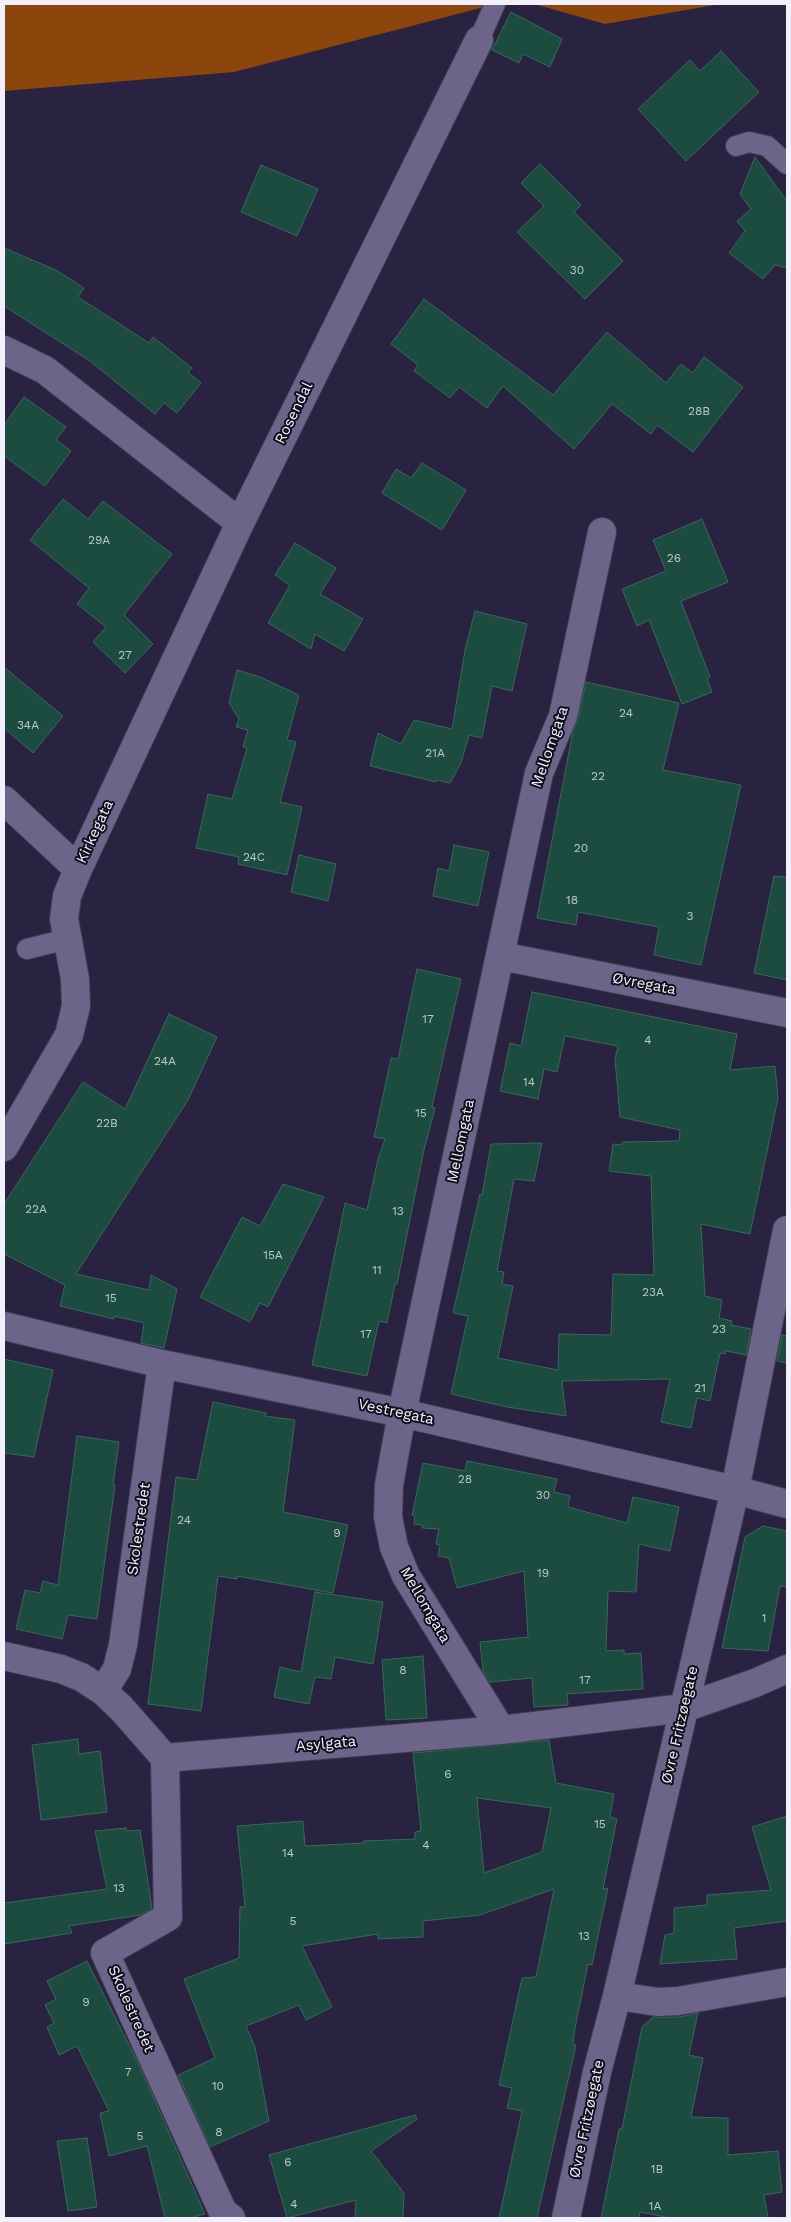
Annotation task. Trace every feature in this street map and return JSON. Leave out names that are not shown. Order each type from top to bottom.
[{"type":"street","name":"Rosendal","points":[[240,523],[479,40]]},
{"type":"street","points":[[4,350],[46,370],[240,523]]},
{"type":"street","name":"Kirkegata","points":[[4,1147],[69,1035],[76,1006],[74,979],[64,919],[67,896],[240,523]]},
{"type":"street","name":"Mellomgata","points":[[501,1730],[406,1576],[394,1547],[388,1517],[389,1485],[402,1413],[539,773],[563,716],[602,532]]},
{"type":"street","points":[[4,800],[78,869]]},
{"type":"street","name":"Øvregata","points":[[501,956],[787,1013]]},
{"type":"street","name":"Øvre Fritzøegate","points":[[566,2218],[597,2072],[617,1996],[735,1490],[787,1230]]},
{"type":"street","name":"Vestregata","points":[[4,1326],[162,1364],[402,1413],[735,1490],[787,1504]]},
{"type":"street","name":"Skolestredet","points":[[103,1691],[117,1669],[123,1645],[162,1364]]},
{"type":"street","points":[[4,1656],[61,1669],[81,1677],[103,1691],[121,1708],[165,1758]]},
{"type":"street","name":"Asylgata","points":[[165,1758],[501,1730],[684,1708],[755,1683],[787,1669]]},
{"type":"street","name":"Skolestredet","points":[[165,1758],[168,1917],[105,1953],[223,2212],[231,2218]]},
{"type":"street","points":[[617,1996],[658,2002],[678,2001],[787,1982]]},
{"type":"lane","points":[[479,40],[495,4]]},
{"type":"lane","points":[[736,146],[749,142],[767,146],[787,164]]},
{"type":"lane","points":[[27,949],[67,939]]},
{"type":"shaded area","points":[[4,4],[496,4],[234,72],[4,91]]},
{"type":"shaded area","points":[[534,4],[721,4],[605,24]]},
{"type":"building","points":[[511,12],[562,39],[550,67],[523,54],[519,63],[492,50]]},
{"type":"building","points":[[721,51],[759,92],[686,161],[638,109],[690,60],[700,71]]},
{"type":"building","points":[[755,157],[787,201],[787,268],[775,265],[763,279],[729,253],[745,231],[737,221],[751,209],[740,194]]},
{"type":"building","points":[[540,164],[581,205],[574,212],[623,261],[585,299],[517,232],[544,206],[521,183]]},
{"type":"building","points":[[261,165],[318,189],[297,236],[241,212]]},
{"type":"building","points":[[4,248],[56,270],[84,288],[78,297],[149,343],[153,337],[192,368],[188,372],[201,383],[177,413],[164,403],[155,414],[90,361],[4,306]]},
{"type":"building","points":[[424,299],[553,395],[607,332],[666,383],[681,364],[693,373],[704,357],[743,387],[693,452],[657,425],[651,434],[612,404],[574,449],[503,386],[487,408],[459,387],[450,398],[414,371],[418,365],[391,344]]},
{"type":"building","points":[[24,397],[66,427],[56,440],[71,451],[45,486],[4,456],[4,425]]},
{"type":"building","points":[[422,463],[466,490],[442,530],[382,493],[396,469],[411,478]]},
{"type":"building","points":[[63,499],[88,519],[103,501],[172,554],[124,615],[153,644],[125,673],[93,642],[106,627],[77,604],[89,588],[30,540]]},
{"type":"building","points":[[702,519],[728,582],[681,601],[710,677],[707,679],[712,692],[682,704],[649,620],[637,626],[622,589],[666,571],[653,540]]},
{"type":"building","points":[[295,543],[336,568],[320,594],[363,619],[344,651],[315,634],[311,649],[268,623],[290,585],[275,575]]},
{"type":"building","points":[[475,611],[527,624],[512,691],[492,686],[482,738],[469,735],[461,763],[450,783],[436,780],[436,782],[370,766],[378,733],[401,744],[414,720],[452,729],[465,650]]},
{"type":"building","points":[[4,667],[63,716],[33,753],[4,728]]},
{"type":"building","points":[[237,670],[260,677],[299,695],[287,740],[296,742],[280,802],[302,807],[287,875],[238,864],[239,857],[196,848],[208,794],[232,799],[247,748],[243,747],[248,730],[236,727],[239,719],[229,703]]},
{"type":"building","points":[[586,682],[679,703],[663,770],[741,785],[701,965],[654,955],[659,927],[578,912],[576,925],[537,918],[573,731],[578,719]]},
{"type":"building","points":[[454,845],[489,852],[478,906],[433,896],[438,868],[449,871]]},
{"type":"building","points":[[299,855],[336,864],[328,901],[291,892]]},
{"type":"building","points":[[774,876],[787,877],[787,980],[754,973]]},
{"type":"building","points":[[417,969],[461,979],[432,1107],[435,1108],[424,1150],[397,1284],[395,1284],[387,1323],[379,1321],[367,1376],[312,1365],[345,1203],[367,1210],[378,1159],[385,1139],[374,1137],[391,1058],[398,1059]]},
{"type":"building","points":[[532,992],[737,1034],[730,1070],[775,1066],[778,1098],[750,1234],[701,1224],[705,1296],[722,1300],[719,1318],[732,1321],[731,1325],[751,1329],[746,1355],[726,1351],[725,1354],[720,1353],[710,1401],[697,1398],[691,1428],[661,1422],[670,1379],[562,1381],[566,1416],[507,1407],[451,1394],[468,1316],[453,1313],[480,1194],[482,1195],[491,1144],[542,1143],[534,1181],[514,1179],[497,1271],[504,1272],[502,1284],[513,1286],[498,1358],[558,1370],[559,1334],[611,1335],[613,1274],[654,1275],[651,1176],[609,1171],[613,1144],[622,1145],[622,1142],[679,1141],[680,1130],[620,1117],[615,1059],[618,1046],[565,1036],[557,1072],[544,1069],[538,1099],[500,1091],[510,1043],[521,1046]]},
{"type":"building","points":[[169,1014],[217,1037],[188,1100],[76,1274],[149,1290],[151,1275],[177,1289],[164,1348],[141,1343],[144,1323],[114,1316],[114,1319],[60,1306],[65,1285],[4,1254],[4,1204],[83,1082],[125,1109]]},
{"type":"building","points":[[283,1184],[324,1197],[268,1307],[260,1303],[250,1322],[200,1297],[242,1217],[260,1226]]},
{"type":"building","points":[[782,1335],[787,1336],[787,1363],[777,1361]]},
{"type":"building","points":[[4,1359],[53,1370],[34,1457],[4,1453]]},
{"type":"building","points":[[213,1402],[266,1413],[265,1416],[295,1420],[283,1512],[348,1525],[333,1593],[237,1576],[237,1579],[218,1576],[201,1711],[148,1704],[176,1477],[197,1480]]},
{"type":"building","points":[[77,1436],[119,1442],[97,1619],[68,1615],[62,1639],[16,1629],[25,1590],[40,1593],[43,1581],[58,1585]]},
{"type":"building","points":[[467,1461],[557,1479],[554,1492],[570,1496],[568,1507],[627,1523],[633,1497],[679,1507],[670,1551],[639,1544],[636,1592],[608,1591],[606,1651],[624,1650],[624,1654],[641,1653],[643,1689],[567,1694],[568,1705],[534,1707],[532,1678],[490,1682],[483,1671],[480,1642],[528,1637],[524,1571],[457,1588],[449,1558],[438,1556],[440,1545],[436,1544],[439,1529],[422,1528],[423,1525],[414,1524],[415,1516],[412,1515],[423,1463],[465,1471]]},
{"type":"building","points":[[763,1526],[787,1531],[787,1587],[780,1586],[768,1651],[722,1648],[745,1537]]},
{"type":"building","points":[[315,1592],[383,1602],[373,1664],[335,1657],[331,1679],[315,1677],[309,1704],[274,1697],[280,1667],[301,1672]]},
{"type":"building","points":[[423,1656],[427,1718],[386,1720],[382,1660]]},
{"type":"building","points":[[78,1739],[79,1754],[100,1751],[107,1812],[41,1820],[32,1745]]},
{"type":"building","points":[[549,1740],[556,1783],[614,1794],[610,1817],[617,1819],[603,1889],[608,1888],[592,1965],[588,1964],[575,2028],[573,2044],[576,2045],[537,2218],[499,2218],[522,2111],[507,2108],[512,2088],[499,2085],[522,1978],[536,1977],[554,1889],[480,1915],[423,1921],[423,1937],[378,1939],[378,1934],[302,1946],[332,2007],[306,2020],[299,2005],[246,2026],[255,2047],[269,2121],[210,2147],[178,2075],[215,2058],[184,1979],[239,1958],[240,1907],[245,1907],[237,1826],[303,1821],[305,1846],[415,1839],[415,1832],[421,1831],[413,1753]],"holes":[[[477,1798],[551,1808],[542,1852],[484,1873]]]},
{"type":"building","points":[[787,1816],[787,1921],[734,1928],[737,1959],[660,1964],[665,1935],[674,1933],[674,1908],[707,1905],[707,1895],[771,1890],[752,1827]]},
{"type":"building","points":[[126,1828],[126,1831],[140,1830],[152,1908],[141,1915],[69,1926],[72,1933],[4,1944],[4,1903],[107,1889],[95,1831]]},
{"type":"building","points":[[87,1961],[140,2067],[205,2214],[190,2218],[165,2218],[147,2146],[109,2156],[100,2113],[109,2111],[77,2046],[59,2055],[47,2027],[54,2023],[45,2005],[56,1999],[47,1981]]},
{"type":"building","points":[[698,2013],[689,2055],[703,2058],[691,2117],[728,2118],[728,2155],[778,2151],[782,2192],[764,2195],[768,2218],[670,2218],[640,2212],[639,2218],[601,2218],[619,2129],[622,2129],[642,2027],[653,2017],[679,2017]]},
{"type":"building","points":[[415,2115],[417,2119],[371,2151],[404,2193],[403,2218],[355,2218],[356,2200],[287,2218],[269,2155]]},
{"type":"building","points":[[87,2138],[97,2207],[68,2211],[57,2141]]}]
